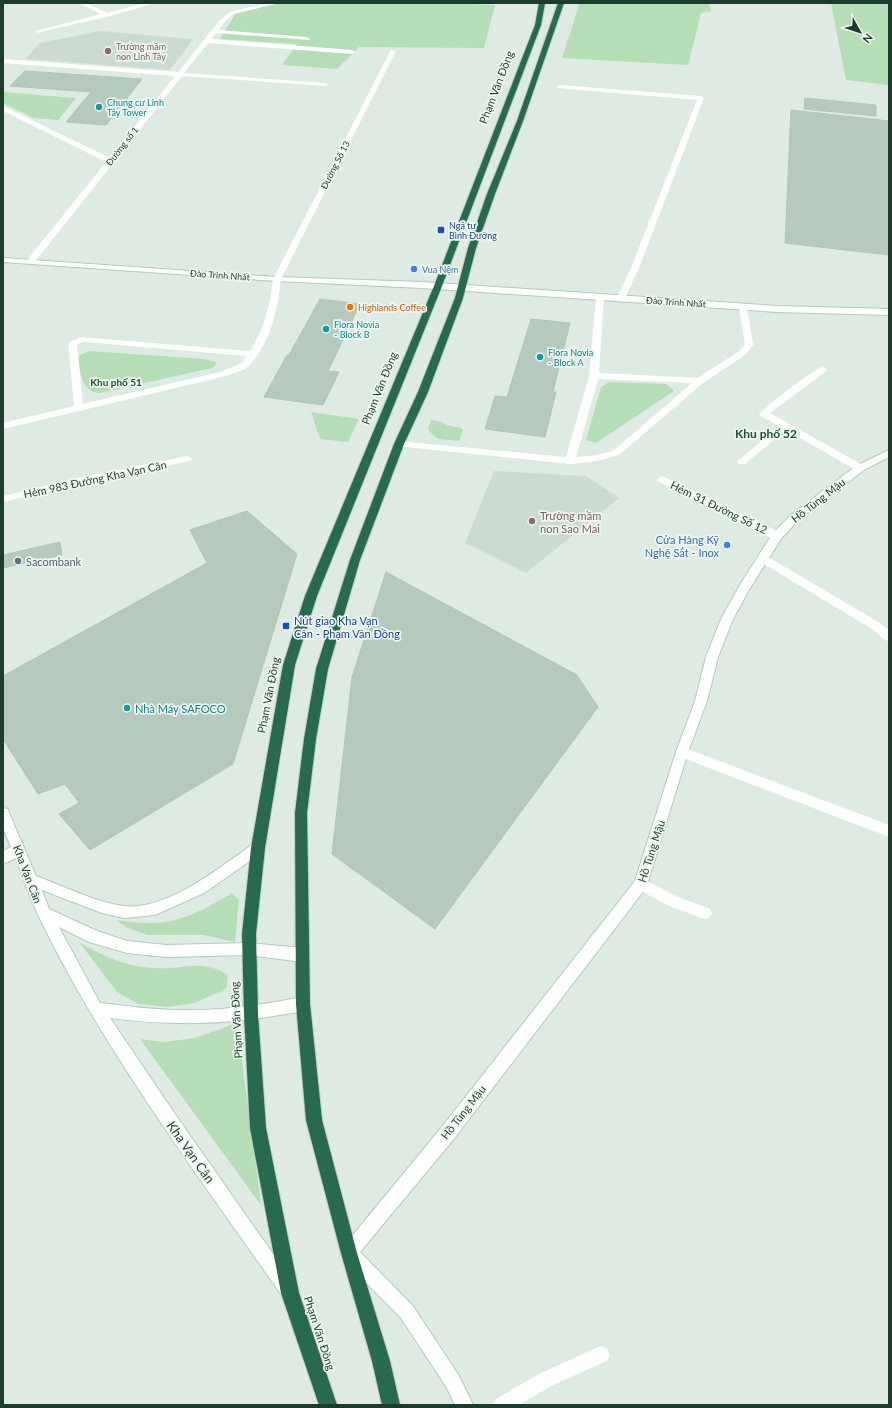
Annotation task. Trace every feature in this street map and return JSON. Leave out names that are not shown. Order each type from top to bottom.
[{"type":"highway","name":"Phạm Văn Đồng","points":[[328,1405],[290,1293],[258,1128],[250,1014],[249,949],[258,848],[288,665],[311,596],[438,286],[538,24],[542,3]]},
{"type":"highway","points":[[391,1405],[381,1361],[349,1253],[314,1120],[303,1004],[301,813],[310,739],[322,669],[356,560],[399,444],[423,392],[462,289],[472,248],[491,194],[520,121],[561,3]]},
{"type":"street","points":[[81,3],[108,15]]},
{"type":"street","points":[[38,32],[152,3]]},
{"type":"street","name":"Đường số 1","points":[[31,261],[223,20],[232,13],[276,3]]},
{"type":"street","points":[[214,31],[307,39]]},
{"type":"street","points":[[206,42],[352,52]]},
{"type":"street","name":"Đường Số 13","points":[[276,279],[393,51]]},
{"type":"street","points":[[3,60],[325,85]]},
{"type":"street","points":[[559,87],[701,98],[689,131],[670,174],[635,268],[621,298]]},
{"type":"street","points":[[3,108],[111,161]]},
{"type":"street","name":"Đào Trinh Nhất","points":[[3,260],[276,279],[438,286],[462,289],[621,298],[742,307],[889,312]]},
{"type":"street","points":[[3,426],[223,374],[245,365],[264,336],[275,297],[276,279]]},
{"type":"street","points":[[570,460],[594,376],[600,297]]},
{"type":"street","points":[[399,444],[570,460],[596,458],[616,453],[700,381],[742,354],[749,345],[742,307]]},
{"type":"street","points":[[79,408],[72,343],[83,339],[253,354]]},
{"type":"street","points":[[822,370],[772,406],[764,414],[860,468]]},
{"type":"street","points":[[594,376],[700,381]]},
{"type":"street","points":[[742,462],[785,426]]},
{"type":"street","name":"Hồ Tùng Mậu","points":[[349,1253],[447,1134],[641,884],[682,752],[700,701],[712,657],[727,619],[777,536],[795,517],[860,468],[889,453]]},
{"type":"street","name":"Hẻm 983 Đường Kha Vạn Cân","points":[[3,499],[78,481],[187,460]]},
{"type":"street","name":"Hẻm 31 Đường Số 12","points":[[662,479],[777,536]]},
{"type":"street","points":[[763,558],[876,626],[889,638]]},
{"type":"street","points":[[682,752],[889,831]]},
{"type":"street","name":"Kha Vạn Cân","points":[[3,813],[44,913],[96,1008],[171,1123],[290,1293]]},
{"type":"street","points":[[31,880],[116,911],[124,912],[155,909],[199,890],[258,848]]},
{"type":"street","points":[[3,858],[19,849]]},
{"type":"street","points":[[641,884],[674,902],[705,913]]},
{"type":"street","name":"Kha Vạn Cân","points":[[44,913],[94,936],[128,947],[166,951],[249,949],[302,955]]},
{"type":"street","points":[[96,1008],[165,1016],[194,1017],[250,1014],[303,1004]]},
{"type":"street","points":[[349,1253],[407,1312],[452,1382],[464,1405]]},
{"type":"street","points":[[502,1405],[547,1379],[601,1355]]},
{"type":"shaded area","name":"Trường mầm non Linh Tây","points":[[100,31],[193,39],[170,70],[25,59],[40,43]]},
{"type":"shaded area","name":"Trường mầm non Sao Mai","points":[[494,471],[586,476],[619,498],[526,573],[465,543]]},
{"type":"green space","points":[[280,3],[449,3],[495,5],[484,48],[359,47],[337,69],[282,65],[297,44],[220,39],[236,13]]},
{"type":"green space","points":[[579,3],[709,3],[711,11],[701,13],[688,65],[562,58]]},
{"type":"green space","points":[[831,3],[889,3],[889,85],[846,80]]},
{"type":"green space","points":[[3,92],[76,98],[58,120],[33,118],[3,103]]},
{"type":"green space","points":[[89,351],[204,359],[216,362],[215,366],[212,368],[100,393],[90,390],[86,386],[77,360],[80,355]]},
{"type":"green space","points":[[609,382],[666,384],[674,391],[596,443],[586,440],[601,387]]},
{"type":"green space","points":[[311,412],[359,419],[348,442],[320,439]]},
{"type":"green space","points":[[431,420],[443,422],[445,425],[461,428],[463,430],[459,441],[438,439],[428,430]]},
{"type":"green space","points":[[232,893],[239,900],[235,942],[204,935],[147,935],[126,927],[116,920],[149,923],[172,921],[193,914]]},
{"type":"green space","points":[[79,942],[107,957],[135,966],[156,968],[192,966],[209,967],[228,975],[227,987],[222,991],[194,1003],[168,1007],[138,1004],[117,992]]},
{"type":"green space","points":[[237,1023],[261,1205],[140,1039],[164,1042],[195,1038]]},
{"type":"building","name":"Chung cư Linh Tây Tower","points":[[25,71],[142,79],[106,125],[66,122],[91,92],[10,86]]},
{"type":"building","points":[[805,98],[876,105],[876,116],[804,109]]},
{"type":"building","points":[[791,110],[889,121],[889,255],[785,243]]},
{"type":"building","name":"Flora Novia - Block B","points":[[320,299],[360,304],[328,371],[339,372],[323,405],[264,397],[287,355],[289,355]]},
{"type":"building","name":"Flora Novia - Block A","points":[[531,319],[570,323],[553,392],[556,392],[545,437],[485,429],[495,396],[507,397]]},
{"type":"building","name":"Nhà Máy SAFOCO","points":[[247,511],[297,554],[233,764],[90,850],[59,814],[79,803],[65,784],[38,794],[3,739],[3,676],[207,563],[190,530]]},
{"type":"building","name":"Sacombank","points":[[60,542],[62,555],[3,568],[3,555]]},
{"type":"building","points":[[386,572],[577,675],[598,707],[435,929],[332,854],[352,677]]},
{"type":"place","name":"Trường mầm non Linh Tây","points":[[108,51]]},
{"type":"place","name":"Chung cư Linh Tây Tower","points":[[99,107]]},
{"type":"place","name":"Ngã tư Bình Đường","points":[[441,230]]},
{"type":"place","name":"Vua Nệm","points":[[414,269]]},
{"type":"place","name":"Highlands Coffee","points":[[350,307]]},
{"type":"place","name":"Flora Novia - Block B","points":[[326,329]]},
{"type":"place","name":"Flora Novia - Block A","points":[[540,357]]},
{"type":"place","name":"Trường mầm non Sao Mai","points":[[532,521]]},
{"type":"place","name":"Cửa Hàng Kỹ Nghệ Sắt - Inox","points":[[727,545]]},
{"type":"place","name":"Sacombank","points":[[18,561]]},
{"type":"place","name":"Nút giao Kha Vạn Cân - Phạm Văn Đồng","points":[[286,626]]},
{"type":"place","name":"Nhà Máy SAFOCO","points":[[127,708]]},
{"type":"district","name":"Khu phố 51","points":[[116,382]]},
{"type":"district","name":"Khu phố 52","points":[[766,433]]}]
